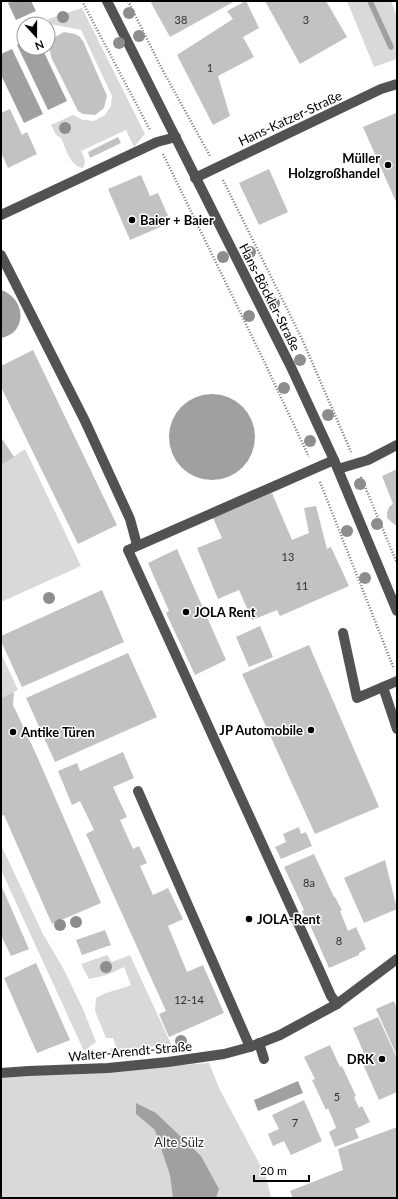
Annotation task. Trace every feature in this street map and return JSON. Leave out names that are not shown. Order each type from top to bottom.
[{"type":"street","name":"Hans-Böckler-Straße","points":[[107,1],[291,367],[393,589],[397,611]]},
{"type":"street","name":"Hans-Katzer-Straße","points":[[195,178],[380,89],[397,84]]},
{"type":"street","points":[[1,216],[157,142],[176,137]]},
{"type":"street","points":[[1,255],[85,421],[130,519],[133,548],[331,996],[337,1004]]},
{"type":"street","points":[[133,548],[314,468],[336,465],[356,465],[397,445]]},
{"type":"street","points":[[343,633],[357,698],[397,681]]},
{"type":"street","points":[[383,687],[397,729]]},
{"type":"street","points":[[138,791],[254,1045],[264,1059]]},
{"type":"street","name":"Walter-Arendt-Straße","points":[[1,1073],[108,1068],[168,1062],[217,1055],[254,1045],[280,1035],[337,1004],[397,959]]},
{"type":"path","points":[[82,1],[157,142],[262,357],[314,468],[397,676]]},
{"type":"path","points":[[128,1],[162,69],[216,167],[302,339],[397,563]]},
{"type":"green space","points":[[347,1],[391,1],[397,16],[397,59],[374,67]]},
{"type":"green space","points":[[82,8],[145,134],[134,147],[126,130],[81,151],[85,161],[83,168],[79,167],[72,161],[61,138],[56,135],[51,125],[73,115],[83,120],[94,121],[105,115],[111,106],[112,96],[81,30],[56,25],[56,16]]},
{"type":"green space","points":[[25,449],[81,566],[1,602],[1,465]]},
{"type":"green space","points":[[1,653],[18,690],[1,698]]},
{"type":"green space","points":[[1,845],[43,934],[63,968],[83,1009],[96,1042],[84,1051],[1,870]]},
{"type":"green space","points":[[107,955],[112,962],[130,955],[171,1044],[111,1052],[110,1049],[116,1047],[113,1038],[106,1038],[95,1011],[96,998],[131,985],[124,967],[107,975],[89,979],[81,964]]},
{"type":"green space","name":"Alte Sülz","points":[[209,1063],[220,1090],[266,1176],[271,1198],[1,1198],[1,1078]]},
{"type":"shaded area","points":[[13,1],[31,1],[36,11],[25,16],[16,16],[16,20],[8,3]]},
{"type":"shaded area","points":[[12,49],[43,114],[24,123],[1,75],[1,54]]},
{"type":"shaded area","points":[[22,56],[46,56],[67,101],[48,110]]},
{"type":"shaded area","points":[[1,290],[9,294],[15,300],[19,307],[20,315],[16,330],[10,335],[1,338]]},
{"type":"shaded area","points":[[212,394],[228,397],[236,401],[248,413],[252,421],[255,437],[252,453],[248,461],[236,473],[228,477],[212,480],[196,477],[188,473],[176,461],[172,453],[169,437],[172,421],[176,413],[188,401],[196,397]]},
{"type":"shaded area","points":[[298,1081],[303,1093],[258,1111],[254,1100]]},
{"type":"shaded area","points":[[136,1103],[156,1113],[201,1156],[219,1189],[216,1198],[173,1198],[170,1175],[155,1130],[136,1114]]},
{"type":"building","points":[[150,1],[235,1],[170,37]]},
{"type":"building","points":[[246,1],[259,28],[243,37],[254,57],[218,76],[230,116],[213,125],[177,55],[233,19],[227,11]]},
{"type":"building","points":[[265,1],[326,1],[347,37],[300,64]]},
{"type":"building","points":[[64,32],[75,34],[83,41],[107,96],[104,108],[95,115],[83,114],[78,111],[51,57],[56,56],[56,36]]},
{"type":"building","points":[[10,109],[22,135],[27,132],[37,154],[8,168],[1,152],[1,113]]},
{"type":"building","name":"Müller Holzgroßhandel","points":[[396,113],[397,115],[397,204],[363,127]]},
{"type":"building","points":[[118,137],[121,143],[90,158],[88,152]]},
{"type":"building","points":[[269,169],[288,212],[259,225],[239,183]]},
{"type":"building","points":[[141,175],[150,196],[158,193],[168,216],[162,219],[165,225],[130,240],[108,189]]},
{"type":"building","points":[[33,350],[117,525],[78,544],[1,387],[1,366]]},
{"type":"building","points":[[1,437],[14,457],[1,465]]},
{"type":"building","points":[[397,469],[397,525],[395,525],[387,518],[389,507],[393,504],[382,476]]},
{"type":"building","points":[[272,493],[292,540],[309,533],[304,508],[316,506],[327,549],[331,547],[349,586],[280,616],[277,610],[252,620],[239,590],[218,599],[197,548],[222,538],[213,518]]},
{"type":"building","name":"JOLA Rent","points":[[177,549],[226,660],[195,675],[166,613],[169,611],[148,563]]},
{"type":"building","points":[[102,590],[124,642],[22,687],[1,641],[1,636]]},
{"type":"building","points":[[260,626],[273,657],[249,667],[236,637]]},
{"type":"building","points":[[309,645],[379,807],[315,834],[242,674]]},
{"type":"building","points":[[128,653],[157,717],[55,762],[26,698]]},
{"type":"building","points":[[14,692],[13,705],[101,903],[52,924],[4,815],[1,816],[1,698]]},
{"type":"building","points":[[123,752],[134,778],[113,787],[127,817],[120,820],[133,849],[139,846],[147,863],[140,866],[153,895],[168,888],[183,919],[168,926],[187,972],[203,965],[224,1013],[169,1037],[159,1014],[166,1011],[86,834],[94,830],[80,801],[72,805],[58,771],[77,763],[80,771]]},
{"type":"building","points":[[299,827],[301,834],[306,832],[312,846],[281,859],[275,847],[286,842],[283,834]]},
{"type":"building","points":[[314,854],[334,897],[342,910],[340,911],[348,931],[356,927],[366,949],[359,953],[359,955],[329,968],[310,925],[309,926],[302,911],[304,910],[284,867]]},
{"type":"building","points":[[385,860],[397,909],[364,923],[344,878]]},
{"type":"building","points":[[1,885],[29,949],[11,956],[1,935]]},
{"type":"building","points":[[105,930],[111,945],[82,955],[76,940]]},
{"type":"building","points":[[36,963],[70,1040],[37,1053],[4,978]]},
{"type":"building","points":[[394,1001],[397,1009],[397,1056],[376,1009]]},
{"type":"building","name":"DRK","points":[[378,1017],[397,1058],[397,1092],[379,1100],[362,1062],[367,1060],[353,1028]]},
{"type":"building","points":[[330,1045],[356,1096],[354,1097],[359,1108],[362,1106],[370,1122],[355,1129],[359,1138],[335,1147],[329,1132],[336,1128],[328,1108],[326,1110],[312,1080],[315,1079],[304,1057]]},
{"type":"building","points":[[304,1100],[322,1141],[291,1155],[284,1141],[273,1146],[268,1134],[279,1129],[272,1115]]},
{"type":"building","points":[[397,1127],[397,1198],[293,1198],[290,1191],[343,1170],[338,1149]]},
{"type":"waterway","points":[[370,1],[391,47]]},
{"type":"place","name":"Müller Holzgroßhandel","points":[[388,165]]},
{"type":"place","name":"Baier + Baier","points":[[132,220]]},
{"type":"place","name":"JOLA Rent","points":[[186,612]]},
{"type":"place","name":"JP Automobile","points":[[311,730]]},
{"type":"place","name":"Antike Türen","points":[[13,732]]},
{"type":"place","name":"JOLA-Rent","points":[[249,919]]},
{"type":"place","name":"DRK","points":[[382,1059]]}]
